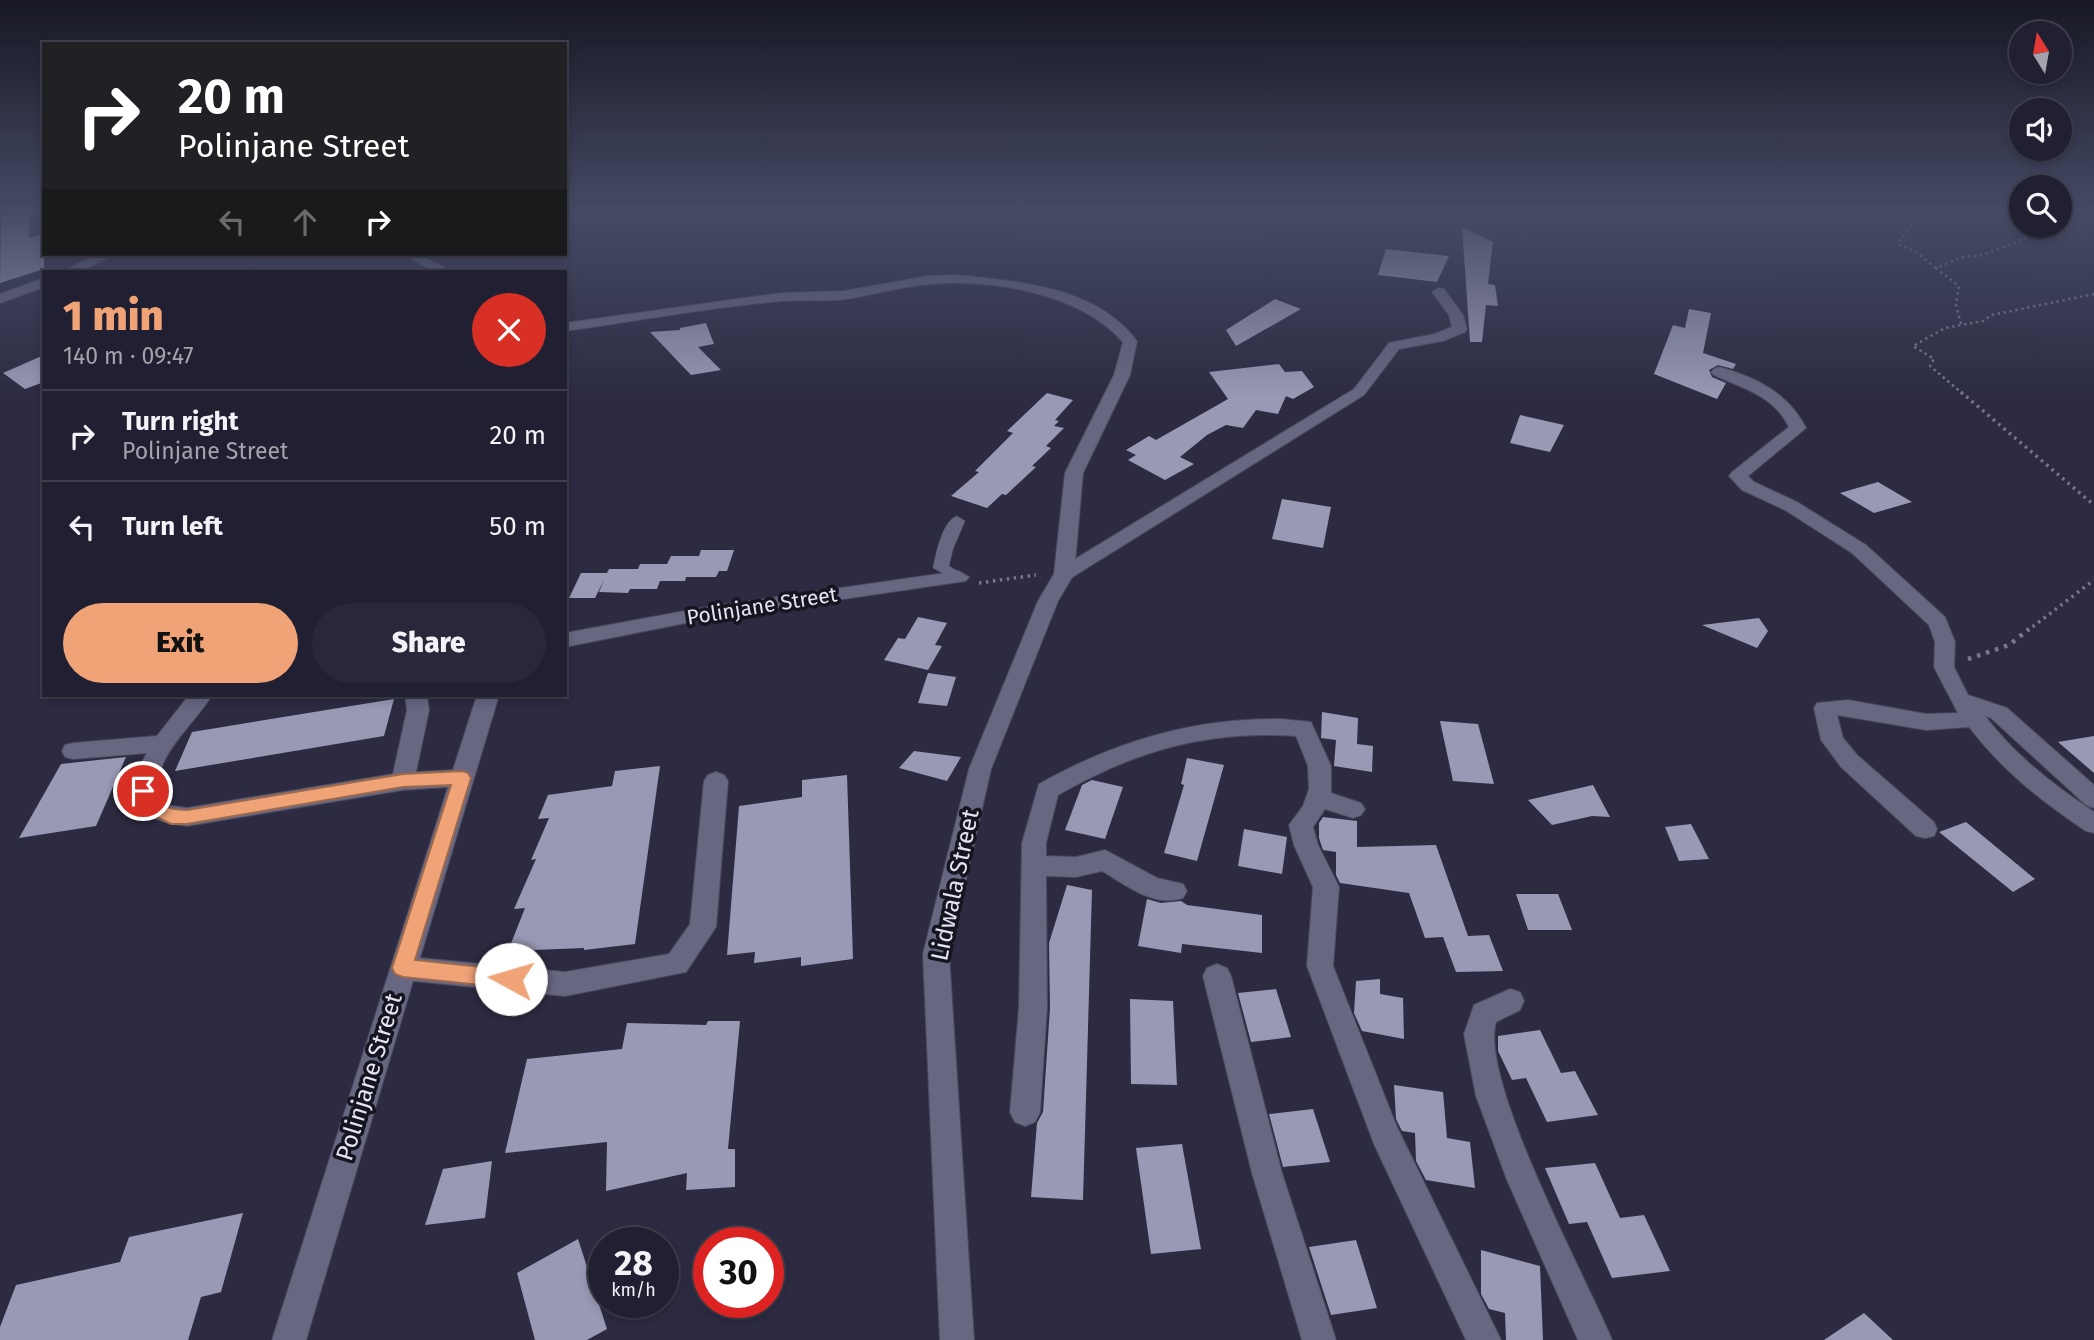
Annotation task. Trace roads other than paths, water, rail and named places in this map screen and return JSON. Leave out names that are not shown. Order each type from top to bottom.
[{"type":"street","points":[[567,327],[782,297],[844,295],[928,280],[994,281],[1036,288],[1071,300],[1114,323],[1130,341],[1122,375],[1074,473],[1064,574]]},
{"type":"street","points":[[0,299],[42,285]]},
{"type":"street","points":[[1064,574],[1359,392],[1394,346],[1438,338],[1460,329],[1456,315],[1439,292]]},
{"type":"street","points":[[1719,372],[1779,397],[1791,412],[1798,428],[1738,476],[1748,486],[1791,506],[1859,550],[1916,600],[1938,622],[1945,642],[1944,667],[1960,700],[1998,748],[2043,790],[2094,824]]},
{"type":"street","name":"Lidwala Street","points":[[957,1340],[936,954],[980,769],[1039,620],[1064,574]]},
{"type":"street","name":"Polinjane Street","points":[[567,640],[701,614],[959,577]]},
{"type":"street","points":[[199,697],[163,744],[145,777],[143,791],[148,805],[171,817],[403,781],[462,778]]},
{"type":"street","points":[[403,781],[418,710],[416,697]]},
{"type":"street","name":"Polinjane Street","points":[[289,1340],[487,697]]},
{"type":"street","points":[[1960,700],[1999,713],[2094,799]]},
{"type":"street","points":[[1925,829],[1849,761],[1832,740],[1825,708],[1840,705],[1869,713],[1928,722],[1975,719]]},
{"type":"street","points":[[1025,1112],[1033,1008],[1034,843],[1047,790],[1130,749],[1205,730],[1285,726],[1303,728],[1321,764],[1322,786],[1313,812],[1301,825],[1306,845],[1326,887],[1320,966],[1385,1134],[1485,1340]]},
{"type":"street","points":[[73,751],[163,744]]},
{"type":"street","points":[[403,968],[565,984],[677,964],[703,927],[716,781]]},
{"type":"street","points":[[1318,798],[1353,809]]},
{"type":"street","points":[[1034,865],[1076,866],[1105,860],[1152,888],[1174,891]]},
{"type":"street","points":[[1217,976],[1267,1173],[1319,1340]]},
{"type":"street","points":[[1510,1001],[1484,1014],[1479,1034],[1491,1096],[1518,1169],[1595,1340]]},
{"type":"lane","points":[[957,521],[945,549],[941,568],[959,577]]}]
